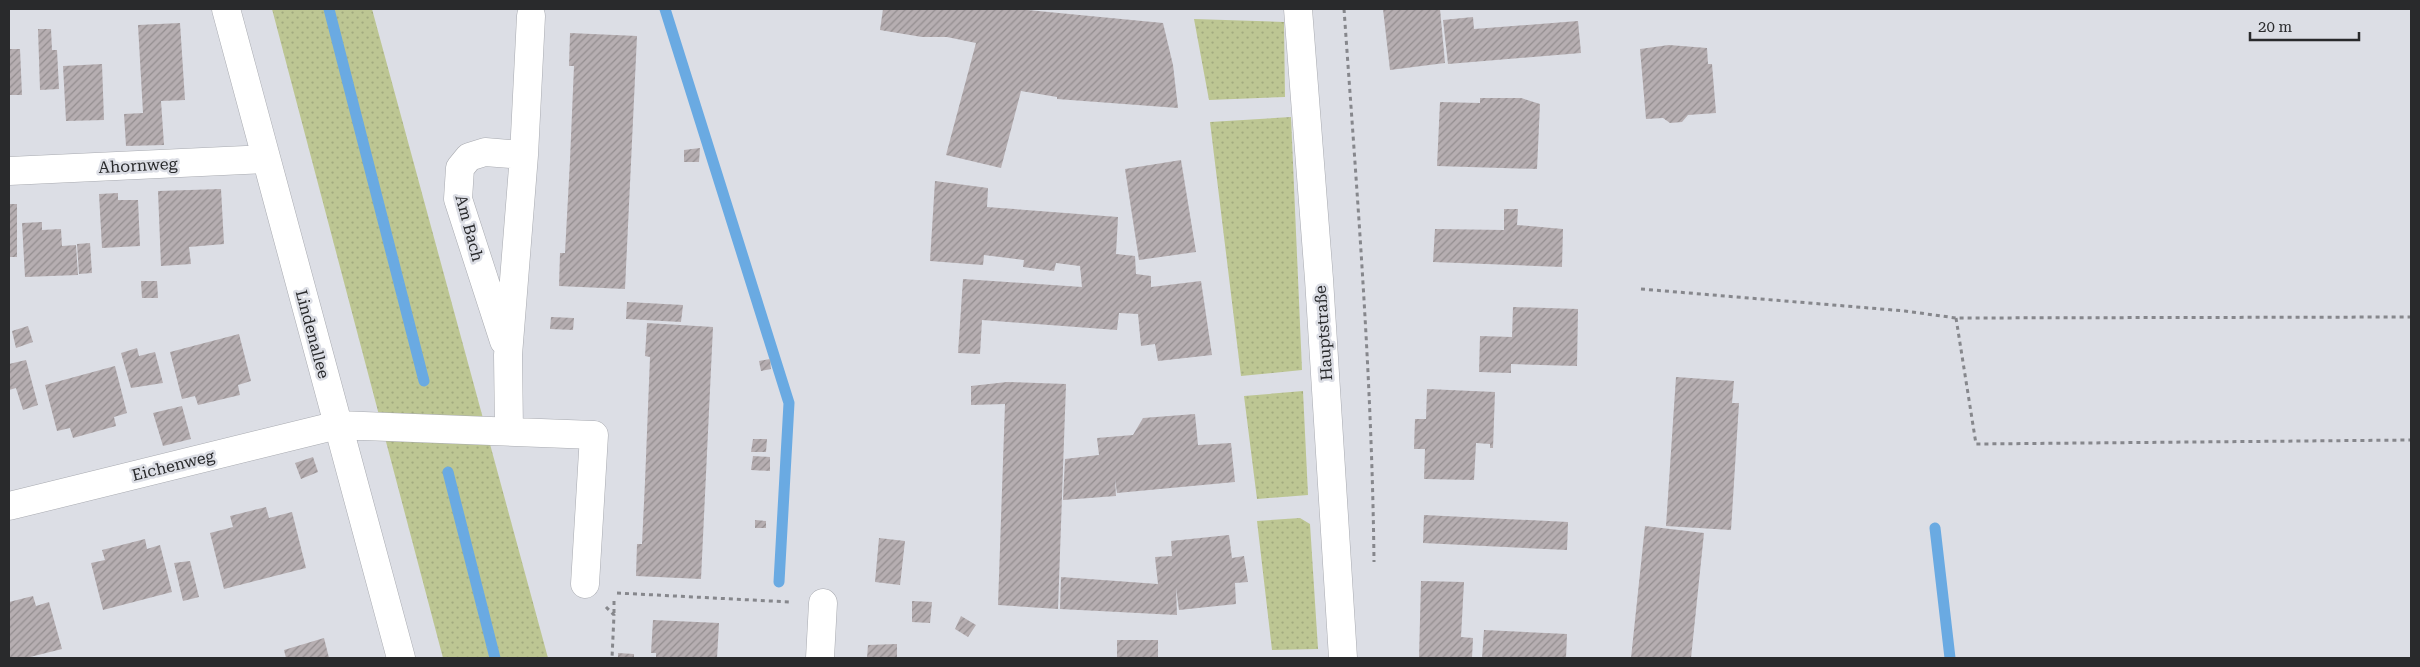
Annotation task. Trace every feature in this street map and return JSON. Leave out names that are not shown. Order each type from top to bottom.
[{"type":"street","name":"Lindenallee","points":[[226,9],[401,658]]},
{"type":"street","name":"Hauptstraße","points":[[1298,9],[1320,279],[1343,658]]},
{"type":"street","name":"Am Bach","points":[[508,431],[508,355],[524,155],[531,16]]},
{"type":"street","name":"Am Bach","points":[[508,355],[458,198],[460,168],[469,157],[485,152],[524,155]]},
{"type":"street","name":"Ahornweg","points":[[9,171],[266,158]]},
{"type":"street","points":[[338,424],[594,435],[585,584]]},
{"type":"street","name":"Eichenweg","points":[[9,506],[338,424]]},
{"type":"street","points":[[820,658],[823,603]]},
{"type":"path","points":[[1344,9],[1358,197],[1373,494],[1374,562]]},
{"type":"path","points":[[1641,289],[1905,311],[1956,318],[2411,317]]},
{"type":"path","points":[[1956,318],[1976,444],[2411,440]]},
{"type":"path","points":[[585,584],[614,615]]},
{"type":"path","points":[[612,658],[614,592],[774,601]]},
{"type":"green space","points":[[272,9],[372,9],[548,658],[443,658]]},
{"type":"green space","points":[[1194,19],[1284,22],[1285,97],[1209,100]]},
{"type":"green space","points":[[1291,117],[1302,370],[1241,376],[1210,122]]},
{"type":"green space","points":[[1303,391],[1308,495],[1257,499],[1244,396]]},
{"type":"green space","points":[[1300,518],[1310,524],[1318,649],[1272,650],[1257,521]]},
{"type":"building","points":[[883,9],[1017,9],[1163,23],[1173,65],[1178,108],[1057,99],[1057,97],[1021,91],[1001,168],[946,155],[976,43],[947,37],[922,37],[880,30]]},
{"type":"building","points":[[1383,9],[1440,9],[1445,63],[1390,70]]},
{"type":"building","points":[[1473,17],[1474,29],[1578,21],[1581,53],[1448,64],[1443,20]]},
{"type":"building","points":[[180,23],[185,100],[161,101],[164,145],[126,146],[124,114],[143,113],[138,25]]},
{"type":"building","points":[[38,29],[51,29],[52,50],[57,50],[59,89],[40,90]]},
{"type":"building","points":[[570,33],[637,36],[625,289],[559,286],[560,253],[565,253],[570,160],[574,66],[569,66]]},
{"type":"building","points":[[1669,45],[1707,48],[1708,64],[1712,64],[1716,113],[1688,115],[1682,122],[1670,123],[1663,118],[1646,119],[1640,49]]},
{"type":"building","points":[[9,49],[20,49],[22,95],[9,95]]},
{"type":"building","points":[[102,64],[104,120],[66,121],[63,66]]},
{"type":"building","points":[[1480,98],[1521,98],[1540,104],[1537,169],[1437,166],[1440,102],[1480,103]]},
{"type":"building","points":[[700,148],[699,162],[684,162],[684,150]]},
{"type":"building","points":[[1181,160],[1196,252],[1139,260],[1125,169]]},
{"type":"building","points":[[935,181],[988,188],[987,207],[1118,217],[1116,254],[1135,256],[1136,274],[1151,276],[1151,287],[1201,281],[1212,355],[1158,361],[1155,344],[1141,346],[1138,314],[1119,313],[1117,330],[982,320],[980,354],[958,353],[963,279],[1082,287],[1080,266],[1056,263],[1054,271],[1023,267],[1024,260],[984,255],[983,265],[930,261]]},
{"type":"building","points":[[221,189],[224,244],[189,247],[191,264],[161,266],[158,191]]},
{"type":"building","points":[[118,193],[118,200],[138,200],[140,246],[102,248],[99,194]]},
{"type":"building","points":[[9,204],[17,204],[17,257],[9,257]]},
{"type":"building","points":[[1504,209],[1518,209],[1517,225],[1563,229],[1562,267],[1433,262],[1435,229],[1504,230]]},
{"type":"building","points":[[42,222],[42,230],[61,229],[62,246],[76,245],[78,275],[25,277],[22,223]]},
{"type":"building","points":[[90,243],[92,273],[79,274],[77,244]]},
{"type":"building","points":[[141,281],[157,281],[158,298],[142,298]]},
{"type":"building","points":[[627,302],[683,305],[681,322],[626,319]]},
{"type":"building","points":[[1513,307],[1578,309],[1577,366],[1511,364],[1511,373],[1479,372],[1480,336],[1512,337]]},
{"type":"building","points":[[551,317],[574,318],[573,330],[550,329]]},
{"type":"building","points":[[647,323],[713,327],[701,579],[636,576],[637,544],[642,544],[645,482],[650,357],[645,356]]},
{"type":"building","points":[[28,326],[33,342],[16,348],[12,331]]},
{"type":"building","points":[[239,334],[251,381],[238,385],[240,395],[198,405],[195,396],[182,399],[170,352]]},
{"type":"building","points":[[137,348],[139,356],[155,352],[163,383],[131,388],[121,353]]},
{"type":"building","points":[[770,359],[771,369],[761,371],[759,361]]},
{"type":"building","points":[[26,360],[38,405],[23,410],[16,388],[9,390],[9,364]]},
{"type":"building","points":[[115,366],[127,413],[114,417],[116,426],[73,438],[70,428],[57,431],[45,385]]},
{"type":"building","points":[[1676,377],[1734,381],[1732,403],[1739,403],[1731,530],[1666,526]]},
{"type":"building","points":[[1007,382],[1066,384],[1058,609],[998,605],[1005,404],[971,405],[971,386]]},
{"type":"building","points":[[1427,389],[1495,392],[1493,448],[1490,448],[1490,444],[1476,443],[1474,480],[1424,479],[1425,449],[1414,449],[1415,419],[1426,419]]},
{"type":"building","points":[[182,406],[191,439],[163,446],[153,413]]},
{"type":"building","points":[[1195,414],[1198,445],[1231,443],[1235,482],[1117,493],[1115,479],[1116,496],[1063,500],[1065,459],[1099,455],[1097,438],[1133,435],[1143,418]]},
{"type":"building","points":[[753,439],[767,439],[766,452],[751,452]]},
{"type":"building","points":[[753,456],[770,457],[770,471],[751,470]]},
{"type":"building","points":[[313,457],[318,472],[301,479],[295,463]]},
{"type":"building","points":[[266,507],[269,518],[292,512],[306,568],[224,589],[210,533],[233,527],[230,516]]},
{"type":"building","points":[[1424,515],[1568,522],[1567,550],[1423,543]]},
{"type":"building","points":[[755,520],[766,521],[766,528],[755,528]]},
{"type":"building","points":[[1645,526],[1704,533],[1691,658],[1631,658]]},
{"type":"building","points":[[1229,535],[1232,558],[1244,556],[1248,582],[1235,583],[1236,604],[1179,610],[1176,588],[1177,615],[1060,609],[1061,577],[1158,584],[1155,557],[1172,556],[1171,541]]},
{"type":"building","points":[[879,538],[905,541],[900,585],[875,582]]},
{"type":"building","points":[[145,539],[147,549],[160,545],[172,592],[103,610],[91,563],[105,560],[102,550]]},
{"type":"building","points":[[190,561],[199,597],[183,601],[174,563]]},
{"type":"building","points":[[1421,581],[1464,582],[1461,637],[1473,638],[1472,658],[1419,658]]},
{"type":"building","points":[[33,596],[36,606],[49,602],[62,649],[26,658],[9,658],[9,602]]},
{"type":"building","points":[[912,601],[932,602],[930,623],[912,622]]},
{"type":"building","points":[[961,616],[976,625],[968,637],[955,629]]},
{"type":"building","points":[[653,620],[719,623],[717,658],[656,658],[656,653],[651,653]]},
{"type":"building","points":[[1484,630],[1567,634],[1566,658],[1482,658]]},
{"type":"building","points":[[324,638],[329,658],[286,658],[284,650]]},
{"type":"building","points":[[1117,640],[1158,640],[1158,658],[1117,658]]},
{"type":"building","points":[[897,644],[897,658],[867,658],[868,645]]},
{"type":"building","points":[[618,653],[634,654],[634,658],[618,658]]},
{"type":"waterway","points":[[329,9],[424,381]]},
{"type":"waterway","points":[[665,9],[789,403],[779,582]]},
{"type":"waterway","points":[[448,472],[495,658]]},
{"type":"waterway","points":[[1935,528],[1950,658]]}]
